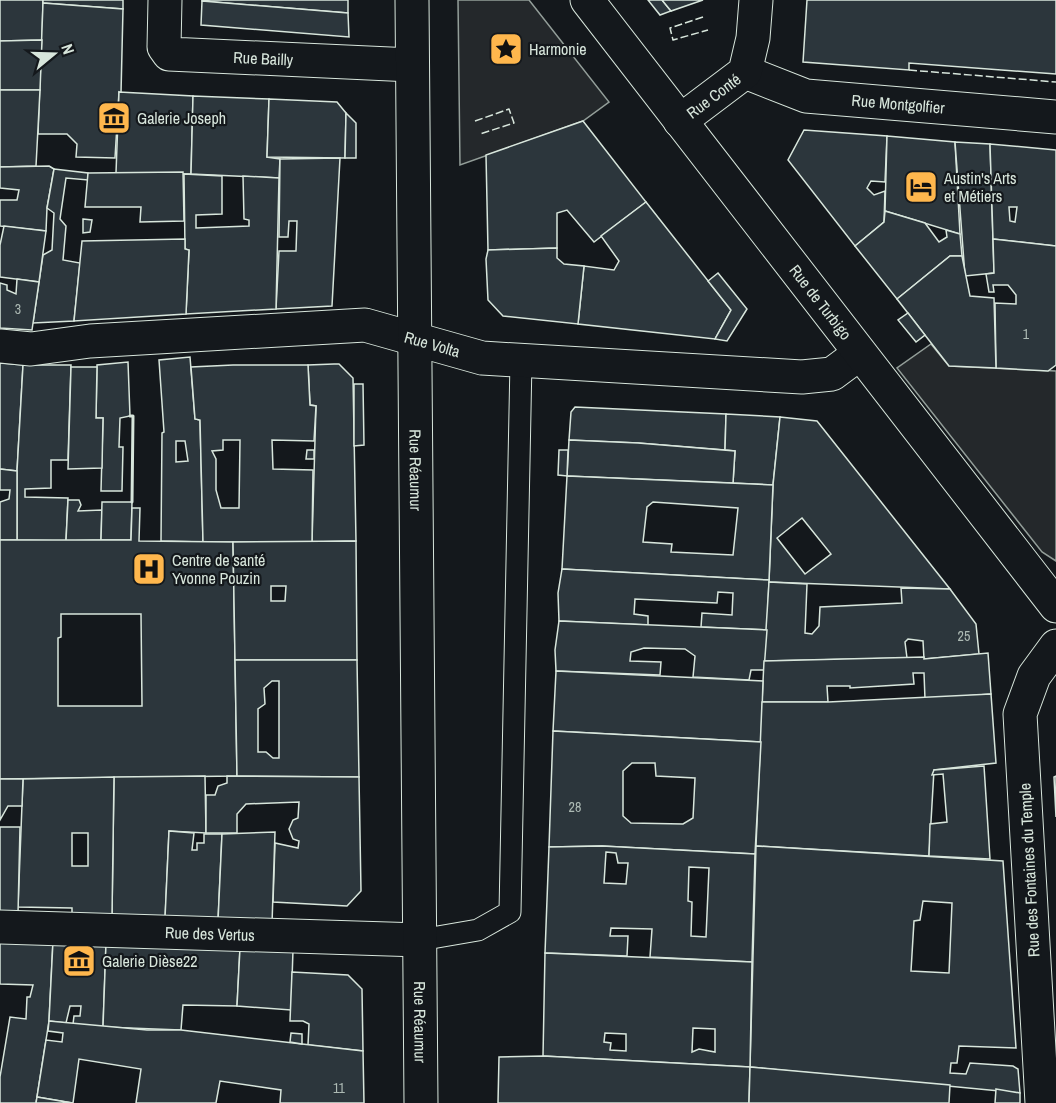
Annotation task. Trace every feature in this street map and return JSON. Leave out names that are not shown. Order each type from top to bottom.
[{"type":"street","name":"Rue Bailly","points":[[165,0],[164,47],[170,54],[412,65]]},
{"type":"street","name":"Rue Réaumur","points":[[412,0],[421,1103]]},
{"type":"street","name":"Rue de Turbigo","points":[[586,0],[1056,606]]},
{"type":"street","name":"Rue Conté","points":[[680,121],[745,72],[753,38],[756,0]]},
{"type":"street","name":"Rue Montgolfier","points":[[745,72],[806,96],[1056,117]]},
{"type":"street","name":"Rue Volta","points":[[0,346],[31,349],[90,341],[365,325],[482,358],[520,361],[802,377],[832,374],[859,354]]},
{"type":"street","name":"Rue des Fontaines du Temple","points":[[1042,1103],[1020,714],[1034,676],[1056,646]]},
{"type":"street","name":"Rue des Vertus","points":[[0,927],[420,939]]},
{"type":"lane","points":[[420,939],[478,930],[510,912],[520,361]]},
{"type":"shaded area","points":[[458,0],[529,0],[609,102],[583,121],[460,165]]},
{"type":"shaded area","points":[[931,344],[949,366],[1056,371],[1056,561],[1042,552],[897,368]]},
{"type":"building","points":[[0,0],[43,0],[42,40],[0,41]]},
{"type":"building","points":[[43,0],[123,0],[123,9],[43,3]]},
{"type":"building","points":[[202,0],[348,0],[348,13],[202,1]]},
{"type":"building","points":[[648,0],[662,0],[671,11],[660,15]]},
{"type":"building","points":[[662,0],[703,0],[671,11]]},
{"type":"building","points":[[807,0],[1056,0],[1056,74],[909,63],[909,70],[803,62]]},
{"type":"building","points":[[202,1],[348,13],[349,37],[201,25]]},
{"type":"building","points":[[43,3],[123,9],[121,93],[119,92],[115,158],[76,157],[77,144],[67,134],[38,134]]},
{"type":"building","points":[[42,40],[40,90],[0,90],[0,41]]},
{"type":"building","points":[[0,90],[40,90],[36,166],[0,167]]},
{"type":"building","points":[[119,92],[193,96],[191,174],[116,173]]},
{"type":"building","points":[[193,96],[269,99],[267,157],[280,159],[279,178],[191,174]]},
{"type":"building","points":[[269,99],[337,102],[346,113],[345,158],[267,157]]},
{"type":"building","points":[[346,113],[356,123],[356,158],[345,158]]},
{"type":"building","points":[[583,121],[646,202],[594,242],[567,210],[557,213],[557,248],[488,250],[486,155]]},
{"type":"building","points":[[804,130],[887,136],[885,182],[871,181],[867,188],[874,195],[885,191],[884,222],[855,246],[788,160]]},
{"type":"building","name":"Austin's Arts et Métiers","points":[[887,136],[955,142],[960,234],[885,211]]},
{"type":"building","points":[[955,142],[990,144],[994,273],[965,276]]},
{"type":"building","points":[[990,144],[1056,150],[1056,246],[993,239]],"holes":[[[1009,207],[1017,207],[1015,222],[1010,221]]]},
{"type":"building","points":[[340,158],[332,306],[276,309],[279,251],[296,251],[297,221],[289,221],[288,237],[279,237],[280,159]]},
{"type":"building","points":[[49,166],[54,169],[47,208],[46,231],[0,226],[0,200],[17,200],[19,190],[0,188],[0,167]]},
{"type":"building","points":[[54,169],[88,173],[88,180],[66,178],[60,219],[66,226],[63,260],[80,263],[74,321],[33,323],[43,255],[52,250],[54,213],[47,208]]},
{"type":"building","points":[[183,172],[184,221],[140,222],[141,207],[85,207],[88,173]]},
{"type":"building","points":[[184,174],[222,176],[222,214],[196,215],[196,228],[249,226],[249,220],[244,219],[243,176],[279,178],[276,309],[186,314],[189,250],[185,249]]},
{"type":"building","points":[[646,202],[731,310],[715,339],[578,324],[584,266],[614,270],[619,261],[601,236]]},
{"type":"building","points":[[885,211],[925,223],[939,242],[947,237],[946,230],[960,234],[962,256],[950,256],[897,299],[855,246],[884,222]]},
{"type":"building","points":[[83,219],[92,220],[90,232],[83,233]]},
{"type":"building","points":[[4,226],[46,231],[39,282],[0,277],[0,245]]},
{"type":"building","points":[[185,239],[185,249],[189,250],[186,314],[74,321],[82,241]]},
{"type":"building","points":[[993,239],[1056,246],[1056,365],[1048,371],[996,368],[995,303],[1016,304],[1016,295],[1008,285],[993,285],[994,292],[989,292],[986,274],[994,273]]},
{"type":"building","points":[[557,248],[557,258],[564,264],[584,266],[578,324],[503,316],[488,300],[486,259],[488,250]]},
{"type":"building","points":[[950,256],[962,256],[970,296],[994,298],[996,368],[949,366],[897,299]]},
{"type":"building","points":[[718,273],[747,309],[727,341],[715,339],[731,310],[708,281]]},
{"type":"building","points":[[17,279],[39,282],[32,330],[0,328],[0,283],[7,285],[7,290],[16,294]]},
{"type":"building","points":[[908,313],[925,335],[916,342],[898,320]]},
{"type":"building","points":[[190,357],[195,419],[200,420],[203,542],[161,541],[162,433],[164,432],[159,360]],"holes":[[[176,441],[185,441],[188,461],[176,462]]]},
{"type":"building","points":[[128,362],[130,416],[120,418],[119,447],[123,447],[122,491],[101,491],[103,418],[96,418],[97,365]]},
{"type":"building","points":[[0,363],[23,365],[17,471],[0,469]]},
{"type":"building","points":[[339,364],[353,378],[356,541],[312,542],[316,406],[310,405],[308,365]]},
{"type":"building","points":[[23,365],[71,365],[68,460],[51,460],[51,488],[25,489],[25,497],[68,498],[66,541],[17,540],[17,471]]},
{"type":"building","points":[[308,365],[310,405],[316,406],[314,441],[272,440],[273,469],[313,470],[312,542],[203,542],[200,420],[195,419],[191,367]],"holes":[[[223,440],[240,440],[239,508],[221,508],[216,490],[216,459],[212,451],[223,450]]]},
{"type":"building","points":[[71,367],[97,367],[96,418],[103,418],[102,468],[68,469]]},
{"type":"building","points":[[354,384],[363,384],[364,445],[354,446]]},
{"type":"building","points":[[575,407],[726,414],[725,450],[569,440],[571,412]]},
{"type":"building","points":[[726,414],[780,417],[773,485],[733,483],[735,451],[725,450]]},
{"type":"building","points":[[780,417],[817,421],[950,589],[769,582],[773,485]],"holes":[[[802,518],[831,554],[805,574],[777,538]]]},
{"type":"building","points":[[569,440],[735,451],[733,483],[567,476]]},
{"type":"building","points":[[307,450],[314,450],[314,459],[306,459]]},
{"type":"building","points":[[559,450],[568,450],[567,476],[558,475]]},
{"type":"building","points":[[0,469],[17,471],[17,540],[0,540],[0,502],[9,499],[10,490],[0,490]]},
{"type":"building","points":[[567,476],[773,485],[769,580],[562,569]],"holes":[[[653,502],[738,508],[733,555],[671,552],[672,544],[643,542],[647,507]]]},
{"type":"building","points":[[68,500],[79,500],[81,505],[78,511],[102,510],[101,540],[66,541]]},
{"type":"building","points":[[102,502],[132,502],[131,540],[101,540]]},
{"type":"building","points":[[132,508],[140,508],[139,541],[233,542],[237,776],[0,779],[0,540],[131,540]],"holes":[[[61,614],[141,614],[142,706],[58,706],[58,638],[61,637]]]},
{"type":"building","points":[[356,541],[357,660],[235,660],[233,542]],"holes":[[[271,586],[286,586],[285,601],[271,601]]]},
{"type":"building","points":[[562,569],[769,580],[767,630],[701,627],[702,613],[732,615],[733,593],[718,592],[717,603],[635,599],[634,614],[648,616],[648,625],[559,621],[558,593]]},
{"type":"building","points":[[769,582],[807,584],[805,633],[812,634],[819,626],[820,607],[902,603],[901,588],[950,589],[976,624],[979,654],[924,659],[923,641],[908,639],[905,642],[907,658],[764,661]]},
{"type":"building","points":[[559,621],[767,630],[764,670],[751,670],[749,680],[693,677],[695,656],[685,649],[644,648],[631,652],[630,661],[661,662],[660,675],[556,671],[555,650]]},
{"type":"building","points":[[988,653],[991,694],[925,699],[924,673],[913,673],[914,684],[850,688],[850,686],[827,686],[828,702],[762,702],[764,661],[924,657],[924,659]]},
{"type":"building","points":[[235,660],[357,660],[359,777],[237,776]],"holes":[[[272,681],[279,681],[279,758],[273,758],[266,752],[258,752],[258,709],[265,704],[264,688]]]},
{"type":"building","points":[[556,671],[763,681],[761,742],[553,731]]},
{"type":"building","points":[[991,694],[996,763],[934,770],[929,856],[756,846],[762,702],[828,702]]},
{"type":"building","points":[[553,731],[761,742],[755,854],[602,846],[549,847]],"holes":[[[632,763],[655,763],[656,776],[695,778],[693,818],[683,824],[631,823],[623,816],[623,771]]]},
{"type":"building","points":[[984,766],[990,859],[929,856],[930,824],[947,822],[943,774],[932,775],[934,770]]},
{"type":"building","points":[[205,776],[206,833],[169,831],[165,920],[112,915],[114,777]]},
{"type":"building","points":[[227,776],[359,777],[361,891],[347,906],[273,902],[275,843],[298,848],[299,841],[293,839],[289,829],[293,820],[298,818],[299,802],[246,804],[237,814],[237,833],[206,833],[206,795],[215,795],[218,786],[227,783]]},
{"type":"building","points":[[1056,776],[1056,817],[1054,777]]},
{"type":"building","points":[[114,777],[112,915],[72,915],[72,908],[18,907],[23,779]],"holes":[[[72,833],[88,833],[88,866],[72,866]]]},
{"type":"building","points":[[0,779],[23,779],[22,806],[8,806],[0,820]]},
{"type":"building","points":[[0,827],[20,827],[18,914],[0,913]]},
{"type":"building","points":[[169,831],[194,833],[192,850],[197,850],[197,843],[204,843],[204,834],[222,834],[218,921],[165,918]]},
{"type":"building","points":[[275,832],[272,924],[218,921],[222,834]]},
{"type":"building","points":[[602,846],[755,854],[752,962],[650,957],[652,929],[611,928],[610,936],[628,936],[627,956],[545,953],[549,847]],"holes":[[[606,852],[616,853],[618,863],[628,863],[626,884],[604,883]],[[689,867],[709,868],[706,937],[691,936],[692,902],[688,901]]]},
{"type":"building","points":[[756,846],[1003,861],[1016,1048],[959,1046],[957,1063],[951,1063],[950,1073],[966,1074],[970,1063],[1013,1066],[1018,1069],[1020,1093],[750,1067]],"holes":[[[923,901],[952,903],[949,973],[911,971],[914,921],[920,920]]]},
{"type":"building","points":[[0,939],[53,941],[49,1021],[36,1103],[0,1103],[0,1077],[10,1017],[26,1019],[27,997],[30,997],[33,985],[0,984]]},
{"type":"building","points":[[53,941],[106,943],[103,1027],[73,1024],[74,1016],[80,1016],[81,1006],[70,1006],[66,1023],[49,1021]]},
{"type":"building","points":[[106,943],[240,948],[237,1006],[183,1005],[181,1030],[103,1027]]},
{"type":"building","points":[[240,948],[293,950],[291,1010],[237,1006]]},
{"type":"building","points":[[545,953],[752,962],[750,1067],[543,1056]],"holes":[[[693,1028],[715,1029],[715,1052],[699,1049],[692,1052]],[[605,1033],[626,1034],[626,1051],[610,1050],[611,1043],[604,1042]]]},
{"type":"building","points":[[292,972],[348,975],[362,989],[363,1051],[308,1045],[309,1024],[303,1021],[290,1021]]},
{"type":"building","points":[[49,1021],[147,1030],[181,1030],[363,1051],[364,1103],[280,1103],[281,1090],[220,1081],[216,1103],[136,1103],[141,1069],[79,1059],[73,1103],[37,1097],[46,1040],[62,1042],[63,1033],[48,1031]]},
{"type":"building","points":[[291,1033],[302,1034],[302,1044],[290,1042]]},
{"type":"building","points":[[543,1056],[750,1067],[749,1103],[498,1103],[499,1057]]},
{"type":"building","points":[[750,1067],[950,1085],[949,1103],[749,1103]]},
{"type":"building","points":[[996,1089],[1020,1093],[1020,1103],[995,1103]]},
{"type":"building","points":[[37,1097],[72,1103],[36,1103]]},
{"type":"fence","points":[[703,17],[670,28],[673,40],[708,30]]},
{"type":"fence","points":[[909,70],[1056,82]]},
{"type":"fence","points":[[475,121],[509,109],[514,123],[480,134]]},
{"type":"wall","points":[[130,416],[133,416],[132,502]]},
{"type":"place","name":"Harmonie","points":[[506,49]]},
{"type":"place","name":"Galerie Joseph","points":[[114,118]]},
{"type":"place","name":"Austin's Arts et Métiers","points":[[921,187]]},
{"type":"place","name":"Centre de santé Yvonne Pouzin","points":[[149,569]]},
{"type":"place","name":"Galerie Dièse22","points":[[79,961]]}]
